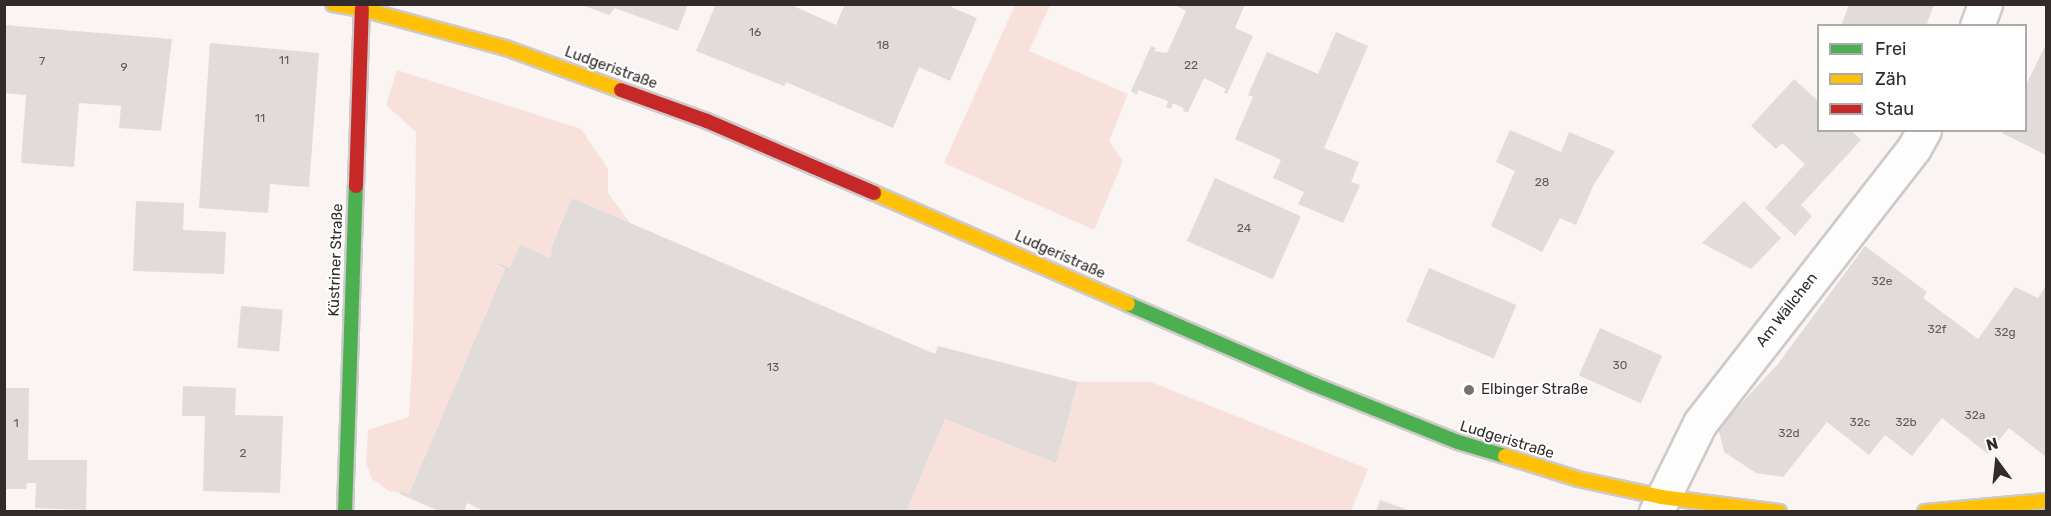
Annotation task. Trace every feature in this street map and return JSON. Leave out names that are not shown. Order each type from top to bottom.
[{"type":"street","name":"Ludgeristraße","points":[[333,4],[362,9],[506,48],[707,121],[1302,380],[1458,442],[1658,504],[1779,512]]},
{"type":"street","points":[[1978,24],[1985,4]]},
{"type":"street","name":"Küstriner Straße","points":[[345,512],[362,9]]},
{"type":"street","name":"Am Wällchen","points":[[1658,504],[1700,423],[1914,148],[1923,132]]},
{"type":"street","points":[[1925,512],[2046,501]]},
{"type":"shaded area","points":[[1015,5],[1050,5],[1029,51],[1128,94],[1109,141],[1123,161],[1094,230],[944,163]]},
{"type":"shaded area","points":[[397,70],[581,129],[608,169],[608,193],[630,223],[572,198],[550,249],[553,251],[550,258],[520,244],[510,268],[498,263],[497,266],[505,269],[409,494],[389,491],[372,479],[366,463],[368,430],[409,417],[413,342],[416,132],[386,105]]},
{"type":"shaded area","points":[[1078,382],[1151,382],[1368,469],[1351,511],[906,512],[945,419],[1056,463]]},
{"type":"building","points":[[579,4],[688,4],[678,31],[615,8],[609,15]]},
{"type":"building","points":[[716,4],[789,4],[836,25],[845,4],[953,4],[951,7],[977,18],[950,81],[919,67],[893,128],[786,82],[784,86],[696,51]]},
{"type":"building","points":[[1173,4],[1245,4],[1235,28],[1253,36],[1227,94],[1224,93],[1226,89],[1204,78],[1188,112],[1182,111],[1185,109],[1173,103],[1171,109],[1166,107],[1168,101],[1138,90],[1137,95],[1131,91],[1151,46],[1156,48],[1154,51],[1167,53],[1186,11]]},
{"type":"building","points":[[1849,5],[1934,5],[1927,23],[1929,24],[1842,24]]},
{"type":"building","points":[[4,25],[172,39],[161,131],[119,128],[121,106],[79,103],[74,167],[21,163],[26,95],[4,93]]},
{"type":"building","points":[[1336,32],[1368,46],[1324,148],[1359,162],[1351,182],[1360,185],[1343,223],[1298,204],[1304,192],[1273,178],[1281,160],[1235,139],[1253,97],[1248,95],[1267,52],[1318,74]]},
{"type":"building","points":[[210,43],[319,53],[309,187],[270,184],[268,213],[199,208]]},
{"type":"building","points":[[2044,48],[2046,49],[2046,155],[2002,133],[2027,132],[2027,83]]},
{"type":"building","points":[[1794,79],[1817,100],[1817,132],[1853,132],[1861,140],[1801,205],[1812,216],[1795,236],[1765,208],[1805,164],[1782,143],[1776,149],[1751,126]]},
{"type":"building","points":[[1510,130],[1561,152],[1569,132],[1615,151],[1593,186],[1576,225],[1560,218],[1542,252],[1491,226],[1515,171],[1496,162]]},
{"type":"building","points":[[1215,178],[1301,216],[1273,279],[1187,241]]},
{"type":"building","points":[[572,198],[935,354],[938,346],[1078,382],[1056,463],[945,419],[906,512],[486,512],[467,503],[464,512],[441,512],[400,494],[401,491],[409,494],[505,269],[497,265],[498,263],[510,268],[520,244],[550,258],[553,251],[550,250]]},
{"type":"building","points":[[136,201],[184,203],[183,230],[226,232],[224,274],[133,271]]},
{"type":"building","points":[[1744,201],[1781,238],[1751,269],[1702,243]]},
{"type":"building","points":[[1865,246],[1927,292],[1923,298],[1978,339],[2015,287],[2038,298],[2046,285],[2045,456],[2009,428],[1988,454],[1942,418],[1912,456],[1885,435],[1869,455],[1827,422],[1783,477],[1756,473],[1724,452],[1718,428],[1778,364]]},
{"type":"building","points":[[1429,268],[1516,305],[1494,359],[1406,321]]},
{"type":"building","points":[[241,306],[283,310],[279,352],[237,348]]},
{"type":"building","points":[[1600,328],[1662,356],[1641,403],[1579,376]]},
{"type":"building","points":[[183,386],[236,388],[235,415],[283,416],[280,493],[203,491],[205,416],[182,416]]},
{"type":"building","points":[[4,388],[29,388],[28,460],[87,460],[86,510],[35,508],[36,483],[27,483],[26,489],[4,489]]},
{"type":"building","points":[[1380,500],[1411,511],[1411,512],[1376,512]]},
{"type":"traffic: fast","points":[[345,512],[356,186]]},
{"type":"traffic: fast","points":[[1128,304],[1313,384],[1458,442],[1505,456]]},
{"type":"traffic: slow","points":[[333,4],[362,9],[506,48],[621,90]]},
{"type":"traffic: slow","points":[[874,193],[1128,304]]},
{"type":"traffic: slow","points":[[1505,456],[1578,479],[1661,497],[1779,512]]},
{"type":"traffic: slow","points":[[1925,512],[2046,501]]},
{"type":"traffic: jam","points":[[356,186],[362,9]]},
{"type":"traffic: jam","points":[[621,90],[707,121],[874,193]]},
{"type":"place","name":"Elbinger Straße","points":[[1469,390]]}]
